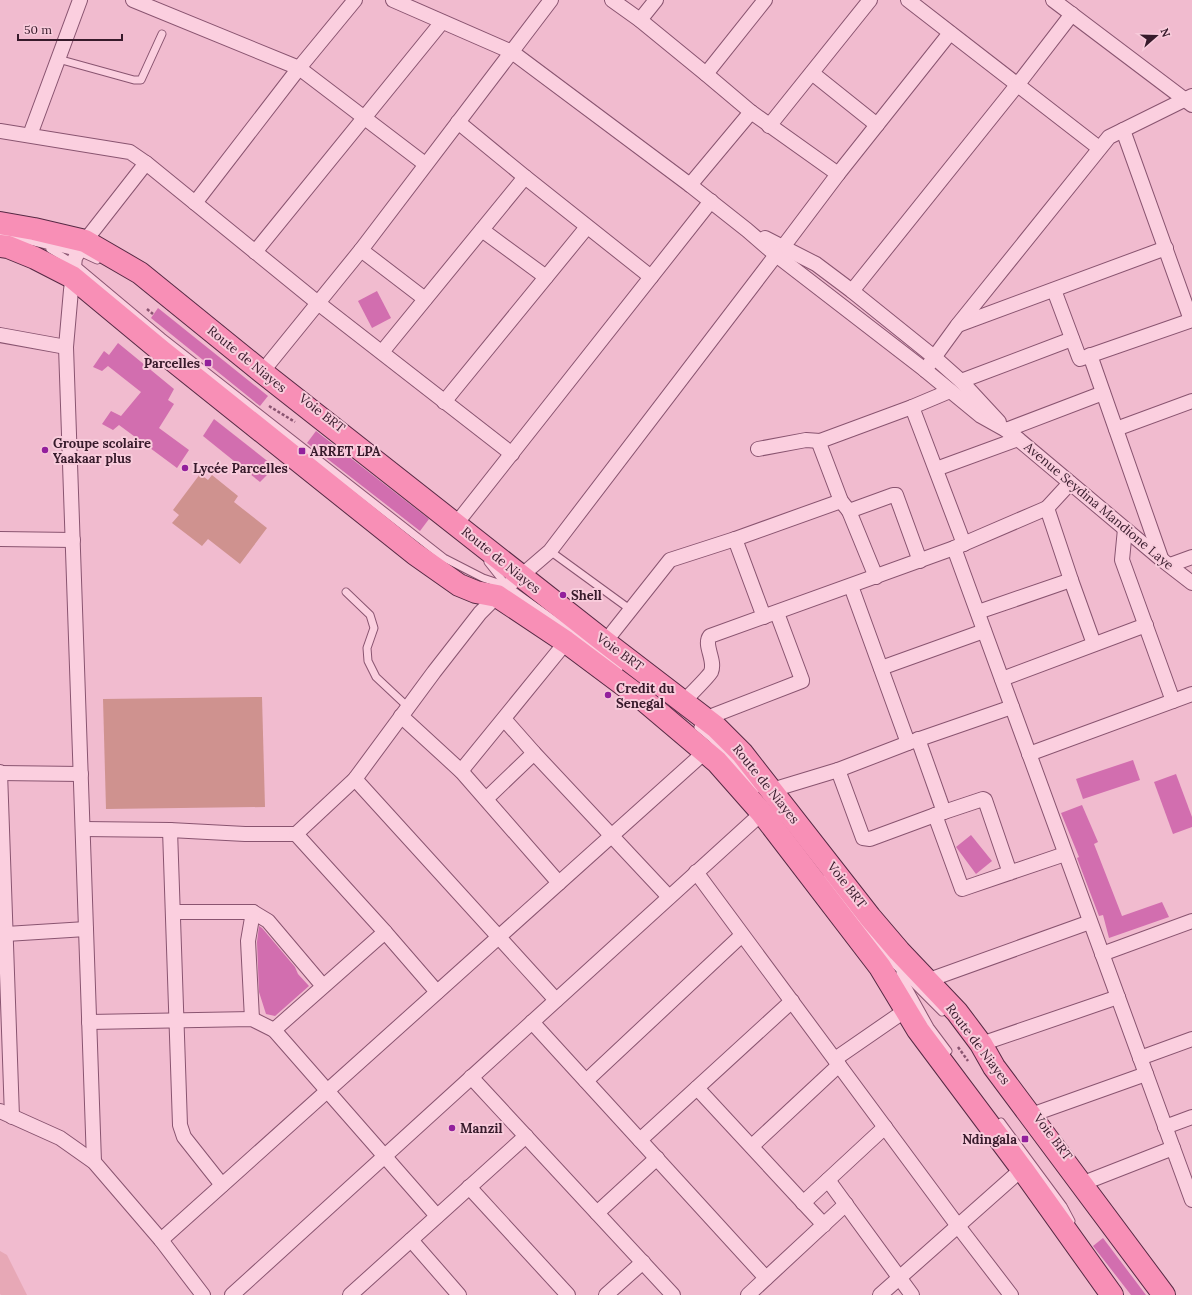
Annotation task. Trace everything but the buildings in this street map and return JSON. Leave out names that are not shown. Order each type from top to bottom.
[{"type":"main road","name":"Route de Niayes","points":[[0,223],[34,229],[77,258],[179,364],[439,572],[476,592],[509,586],[605,642],[683,702],[699,721],[716,727],[742,752],[765,800],[880,967],[918,1030],[1112,1289]]},
{"type":"main road","name":"Route de Niayes","points":[[0,246],[8,247],[35,258],[77,258],[140,273],[256,372],[456,524],[509,586],[566,642],[645,701],[717,762],[765,800],[926,981],[957,1012],[981,1044],[994,1067],[1164,1295]]},
{"type":"street","points":[[30,135],[80,0]]},
{"type":"street","points":[[133,0],[299,68],[425,164]]},
{"type":"street","points":[[195,203],[299,68],[355,0]]},
{"type":"street","points":[[393,0],[512,52],[690,185],[747,230],[779,251],[981,416],[1006,430],[1104,393]]},
{"type":"street","points":[[256,372],[318,303],[361,250],[550,0]]},
{"type":"street","points":[[612,0],[640,20],[769,126],[838,174]]},
{"type":"street","points":[[640,20],[656,0]]},
{"type":"street","points":[[706,74],[765,0]]},
{"type":"street","points":[[769,126],[870,0]]},
{"type":"street","points":[[908,0],[1099,148]]},
{"type":"street","points":[[852,291],[1018,84],[1065,6],[1190,100],[1109,137],[957,326],[926,370]]},
{"type":"street","points":[[255,252],[442,22]]},
{"type":"street","points":[[83,829],[296,834],[355,779],[480,614],[509,586],[550,551],[838,174],[950,33]]},
{"type":"street","points":[[812,73],[877,125]]},
{"type":"street","points":[[690,185],[751,112]]},
{"type":"street","points":[[458,122],[651,277]]},
{"type":"street","points":[[0,130],[130,152],[146,163],[318,303],[512,454]]},
{"type":"street","points":[[1054,290],[1079,358],[1191,320],[1123,130]]},
{"type":"street","points":[[94,1162],[66,347],[77,258],[146,163]]},
{"type":"street","points":[[382,352],[525,177]]},
{"type":"street","points":[[456,524],[711,201]]},
{"type":"street","points":[[444,402],[587,227]]},
{"type":"street","points":[[482,230],[546,277]]},
{"type":"street","points":[[957,326],[1166,248]]},
{"type":"street","points":[[361,250],[425,300]]},
{"type":"street","points":[[779,251],[816,264],[852,291],[934,357],[961,381],[1006,430]]},
{"type":"street","points":[[0,335],[66,347]]},
{"type":"street","points":[[961,381],[1072,339]]},
{"type":"street","points":[[1090,355],[1165,562],[1192,557]]},
{"type":"street","points":[[758,449],[806,440],[820,441],[912,407],[950,391]]},
{"type":"street","points":[[1116,429],[1191,403]]},
{"type":"street","points":[[912,407],[936,469],[984,631],[1191,1197]]},
{"type":"street","name":"Avenue Seydina Mandione Laye","points":[[1006,430],[1192,583]]},
{"type":"street","points":[[936,469],[1018,439]]},
{"type":"street","points":[[820,441],[819,443],[876,577]]},
{"type":"street","points":[[683,702],[710,672],[712,658],[707,644],[710,636],[959,546],[1047,508],[1070,483]]},
{"type":"street","points":[[605,642],[670,560],[845,506],[896,495],[920,561]]},
{"type":"street","points":[[1047,508],[1094,644]]},
{"type":"street","points":[[1125,529],[1122,560],[1172,701]]},
{"type":"street","points":[[0,539],[73,540]]},
{"type":"street","points":[[699,721],[802,681],[735,539]]},
{"type":"street","points":[[978,612],[1071,580]]},
{"type":"street","points":[[851,586],[881,668],[913,741],[940,814],[962,889],[1066,854]]},
{"type":"street","points":[[1002,679],[1146,625]]},
{"type":"street","points":[[881,668],[984,631]]},
{"type":"street","points":[[461,771],[566,642]]},
{"type":"street","points":[[1029,754],[1192,694]]},
{"type":"street","points":[[236,1294],[384,1156],[696,872],[765,800],[913,741],[1012,707]]},
{"type":"street","points":[[405,712],[461,771],[559,883]]},
{"type":"street","points":[[504,719],[669,897]]},
{"type":"street","points":[[486,800],[534,752]]},
{"type":"street","points":[[161,1240],[706,752]]},
{"type":"street","points":[[838,770],[863,838],[870,839],[983,799],[985,800],[1010,873]]},
{"type":"street","points":[[81,774],[0,773],[4,925],[6,1114],[60,1138],[94,1162],[161,1240],[203,1295]]},
{"type":"street","points":[[355,779],[556,1000]]},
{"type":"street","points":[[170,830],[181,1130],[184,1137],[222,1184]]},
{"type":"street","points":[[296,834],[437,992]]},
{"type":"street","points":[[696,872],[958,1226],[1011,1295]]},
{"type":"street","points":[[173,912],[253,912],[268,921],[323,986]]},
{"type":"street","points":[[252,1019],[248,941],[253,912]]},
{"type":"street","points":[[1102,954],[1192,920]]},
{"type":"street","points":[[926,981],[1090,922]]},
{"type":"street","points":[[4,925],[86,929]]},
{"type":"street","points":[[274,1030],[385,932]]},
{"type":"street","points":[[586,1081],[742,935]]},
{"type":"street","points":[[981,1044],[1118,997]]},
{"type":"street","points":[[640,1140],[792,1002]]},
{"type":"street","points":[[752,1146],[837,1062],[906,1010]]},
{"type":"street","points":[[90,1022],[252,1019],[274,1030],[437,1216]]},
{"type":"street","points":[[532,1022],[766,1278]]},
{"type":"street","points":[[1140,1058],[1192,1039]]},
{"type":"street","points":[[1031,1116],[1146,1074]]},
{"type":"street","points":[[471,1077],[673,1295]]},
{"type":"street","points":[[697,1088],[824,1225]]},
{"type":"street","points":[[1165,1127],[1192,1117]]},
{"type":"street","points":[[804,1203],[885,1127]]},
{"type":"street","points":[[350,1295],[526,1136]]},
{"type":"street","points":[[1081,1184],[1173,1148]]},
{"type":"street","points":[[597,1212],[657,1158]]},
{"type":"street","points":[[880,1295],[1022,1169]]},
{"type":"street","points":[[828,1180],[912,1295]]},
{"type":"street","points":[[469,1187],[568,1295]]},
{"type":"street","points":[[748,1295],[846,1204]]},
{"type":"street","points":[[411,1240],[459,1295]]},
{"type":"street","points":[[606,1295],[643,1262]]},
{"type":"lane","points":[[58,59],[134,80],[141,80],[162,34]]},
{"type":"lane","points":[[0,234],[45,246],[77,258]]},
{"type":"lane","points":[[45,246],[77,258]]},
{"type":"lane","points":[[77,258],[84,254],[104,263]]},
{"type":"lane","name":"Voie BRT","points":[[256,372],[469,545]]},
{"type":"lane","points":[[550,551],[631,610]]},
{"type":"lane","name":"Voie BRT","points":[[484,558],[509,586],[627,672]]},
{"type":"lane","points":[[346,592],[370,615],[374,628],[367,648],[368,661],[376,677],[405,712]]},
{"type":"lane","name":"Voie BRT","points":[[823,874],[896,966],[946,1016]]},
{"type":"lane","name":"Voie BRT","points":[[896,966],[930,1027],[951,1056]]},
{"type":"lane","name":"Voie BRT","points":[[986,1068],[1080,1193],[1088,1206]]},
{"type":"lane","points":[[998,1119],[1063,1206],[1074,1225]]},
{"type":"lane","points":[[1081,1239],[1112,1289]]},
{"type":"path","points":[[263,402],[301,426]]},
{"type":"shaded area","points":[[200,474],[208,480],[212,475],[238,496],[234,502],[267,528],[240,564],[208,539],[202,546],[172,523],[179,515],[173,510]]},
{"type":"shaded area","points":[[262,697],[265,807],[106,809],[103,699]]},
{"type":"shaded area","points":[[0,1251],[7,1255],[27,1295],[0,1294]]},
{"type":"place","name":"Parcelles","points":[[208,363]]},
{"type":"place","name":"Groupe scolaire Yaakaar plus","points":[[45,450]]},
{"type":"place","name":"ARRET LPA","points":[[302,451]]},
{"type":"place","name":"Lycée Parcelles","points":[[185,468]]},
{"type":"place","name":"Shell","points":[[563,595]]},
{"type":"place","name":"Credit du Senegal","points":[[608,695]]},
{"type":"place","name":"Manzil","points":[[452,1128]]},
{"type":"place","name":"Ndingala","points":[[1025,1139]]}]
